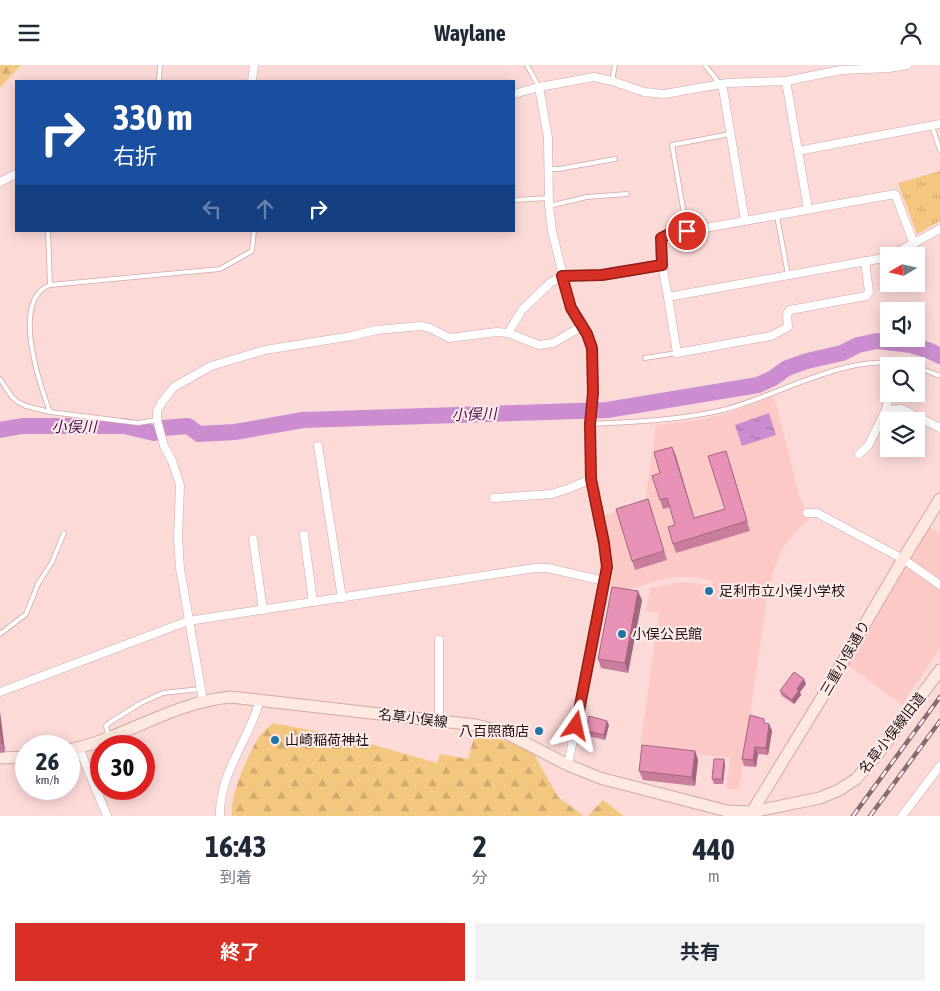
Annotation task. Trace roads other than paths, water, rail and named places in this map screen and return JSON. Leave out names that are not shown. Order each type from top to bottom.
[{"type":"main road","name":"三重小俣通り","points":[[750,814],[940,499]]},
{"type":"main road","name":"名草小俣線旧道","points":[[750,814],[820,798],[839,790],[856,779],[878,754],[940,670]]},
{"type":"main road","name":"名草小俣線","points":[[113,735],[202,695],[476,725],[504,732],[568,765],[612,782],[727,811],[750,814]]},
{"type":"main road","points":[[0,758],[15,757]]},
{"type":"street","points":[[252,80],[254,65]]},
{"type":"street","points":[[515,94],[586,78],[602,78],[655,94],[664,94],[720,84],[786,81],[841,70],[884,69],[907,65]]},
{"type":"street","points":[[786,81],[808,209]]},
{"type":"street","points":[[720,84],[723,89],[746,221]]},
{"type":"street","points":[[539,87],[548,138],[549,202],[552,231],[571,308],[587,334],[592,348],[591,479],[607,567],[568,765]]},
{"type":"street","points":[[798,151],[936,125]]},
{"type":"street","points":[[0,182],[15,174]]},
{"type":"street","points":[[864,261],[869,292],[866,296],[790,310],[787,314],[788,327],[771,336],[676,353],[662,265],[661,238],[667,235],[895,195],[914,244]]},
{"type":"street","points":[[908,247],[940,229]]},
{"type":"street","points":[[668,297],[880,258]]},
{"type":"street","points":[[508,333],[522,310],[550,283],[562,276],[602,275],[662,265]]},
{"type":"street","points":[[202,695],[188,621],[179,556],[180,485],[172,461],[164,446],[157,422],[157,411],[174,387],[211,366],[265,350],[352,336],[376,330],[410,327],[430,328],[449,338],[491,332],[508,333],[531,343],[544,345],[553,343],[581,327]]},
{"type":"street","points":[[859,454],[868,446],[886,410],[888,402]]},
{"type":"street","points":[[886,410],[902,409],[940,428]]},
{"type":"street","points":[[318,446],[342,597]]},
{"type":"street","points":[[494,498],[552,494],[591,479]]},
{"type":"street","points":[[807,513],[817,513],[903,559],[940,585]]},
{"type":"street","points":[[304,535],[313,602]]},
{"type":"street","points":[[253,539],[263,610]]},
{"type":"street","points":[[0,685],[4,691],[188,621],[535,568],[548,568],[604,581]]},
{"type":"street","points":[[439,640],[439,721]]},
{"type":"street","points":[[220,816],[222,792],[228,772],[260,700]]},
{"type":"street","points":[[80,761],[108,816]]},
{"type":"street","points":[[902,816],[940,766]]},
{"type":"lane","points":[[159,80],[160,65]]},
{"type":"lane","points":[[527,65],[539,87]]},
{"type":"lane","points":[[612,81],[615,65]]},
{"type":"lane","points":[[705,65],[720,84]]},
{"type":"lane","points":[[936,125],[940,150]]},
{"type":"lane","points":[[687,231],[672,145],[730,134]]},
{"type":"lane","points":[[549,169],[615,159]]},
{"type":"lane","points":[[515,200],[549,202],[627,194]]},
{"type":"lane","points":[[777,215],[788,275]]},
{"type":"lane","points":[[48,232],[50,285]]},
{"type":"lane","points":[[50,413],[32,353],[29,328],[30,313],[42,288],[50,285],[220,269],[252,251],[254,232]]},
{"type":"lane","points":[[645,358],[676,353]]},
{"type":"lane","points":[[591,422],[683,418],[724,409],[801,382],[856,367],[880,363]]},
{"type":"lane","points":[[925,371],[940,376]]},
{"type":"lane","points":[[0,379],[18,403],[50,413],[138,423],[157,422]]},
{"type":"lane","points":[[0,634],[26,614],[38,584],[52,562],[64,533]]},
{"type":"lane","points":[[107,735],[106,730],[109,723],[151,698],[169,692],[202,695]]},
{"type":"water","points":[[769,413],[776,435],[742,446],[735,425]]},
{"type":"waterway","name":"小俣川","points":[[0,430],[22,426],[124,426],[154,433],[163,428],[188,426],[199,434],[235,432],[303,420],[607,410],[758,385],[773,378],[787,368],[842,353],[858,345],[877,341],[911,345],[940,356]]},
{"type":"railway","points":[[853,816],[940,697]]},
{"type":"railway","points":[[870,816],[940,721]]},
{"type":"place","name":"足利市立小俣小学校","points":[[709,591]]},
{"type":"place","name":"小俣公民館","points":[[622,634]]},
{"type":"place","name":"八百照商店","points":[[539,731]]},
{"type":"place","name":"山崎稲荷神社","points":[[275,740]]}]
